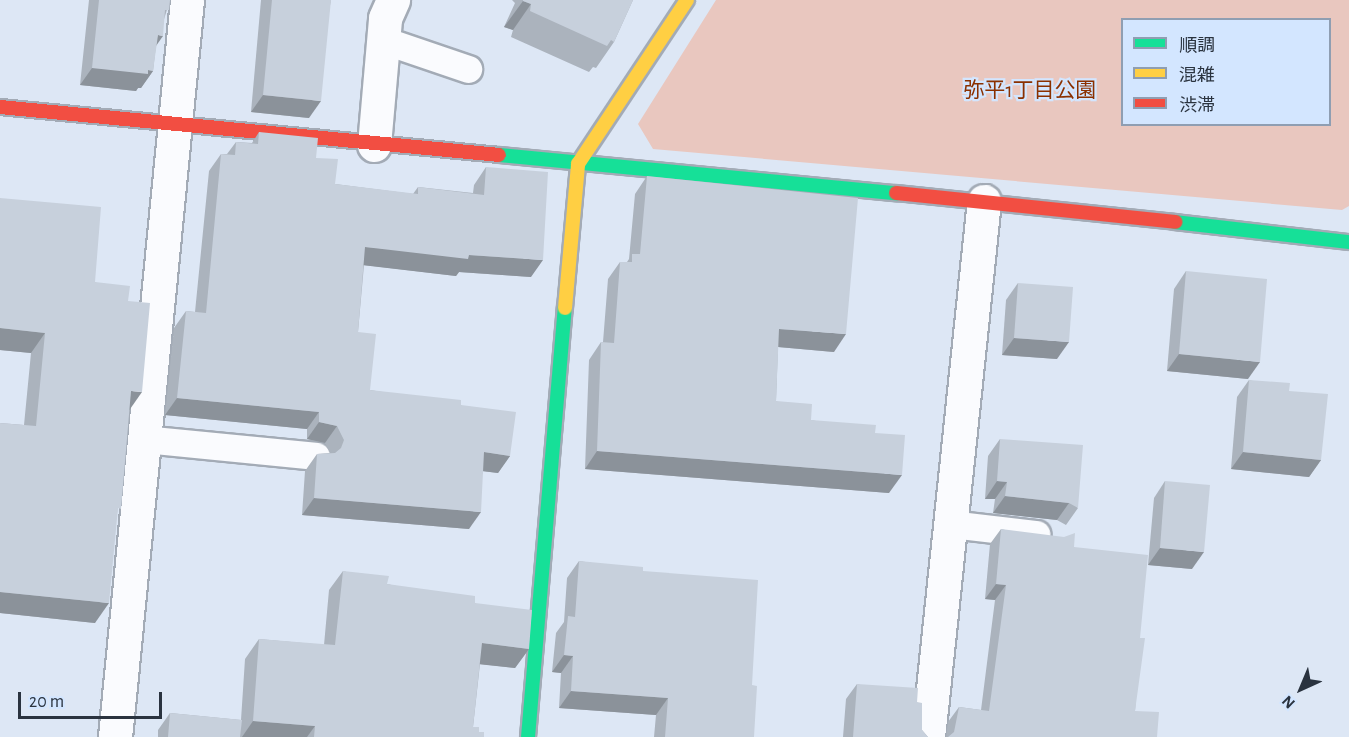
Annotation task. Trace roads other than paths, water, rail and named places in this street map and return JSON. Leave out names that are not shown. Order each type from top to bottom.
[{"type":"street","points":[[115,737],[187,0]]},
{"type":"street","points":[[374,145],[385,18],[393,0]]},
{"type":"street","points":[[528,737],[578,164],[687,0]]},
{"type":"street","points":[[0,107],[374,145],[984,201],[1349,242]]},
{"type":"street","points":[[928,737],[984,201]]},
{"type":"lane","points":[[383,40],[468,69]]},
{"type":"lane","points":[[143,439],[316,456]]},
{"type":"lane","points":[[950,524],[1055,536]]},
{"type":"park label","name":"弥平1丁目公園","points":[[1030,91]]}]
